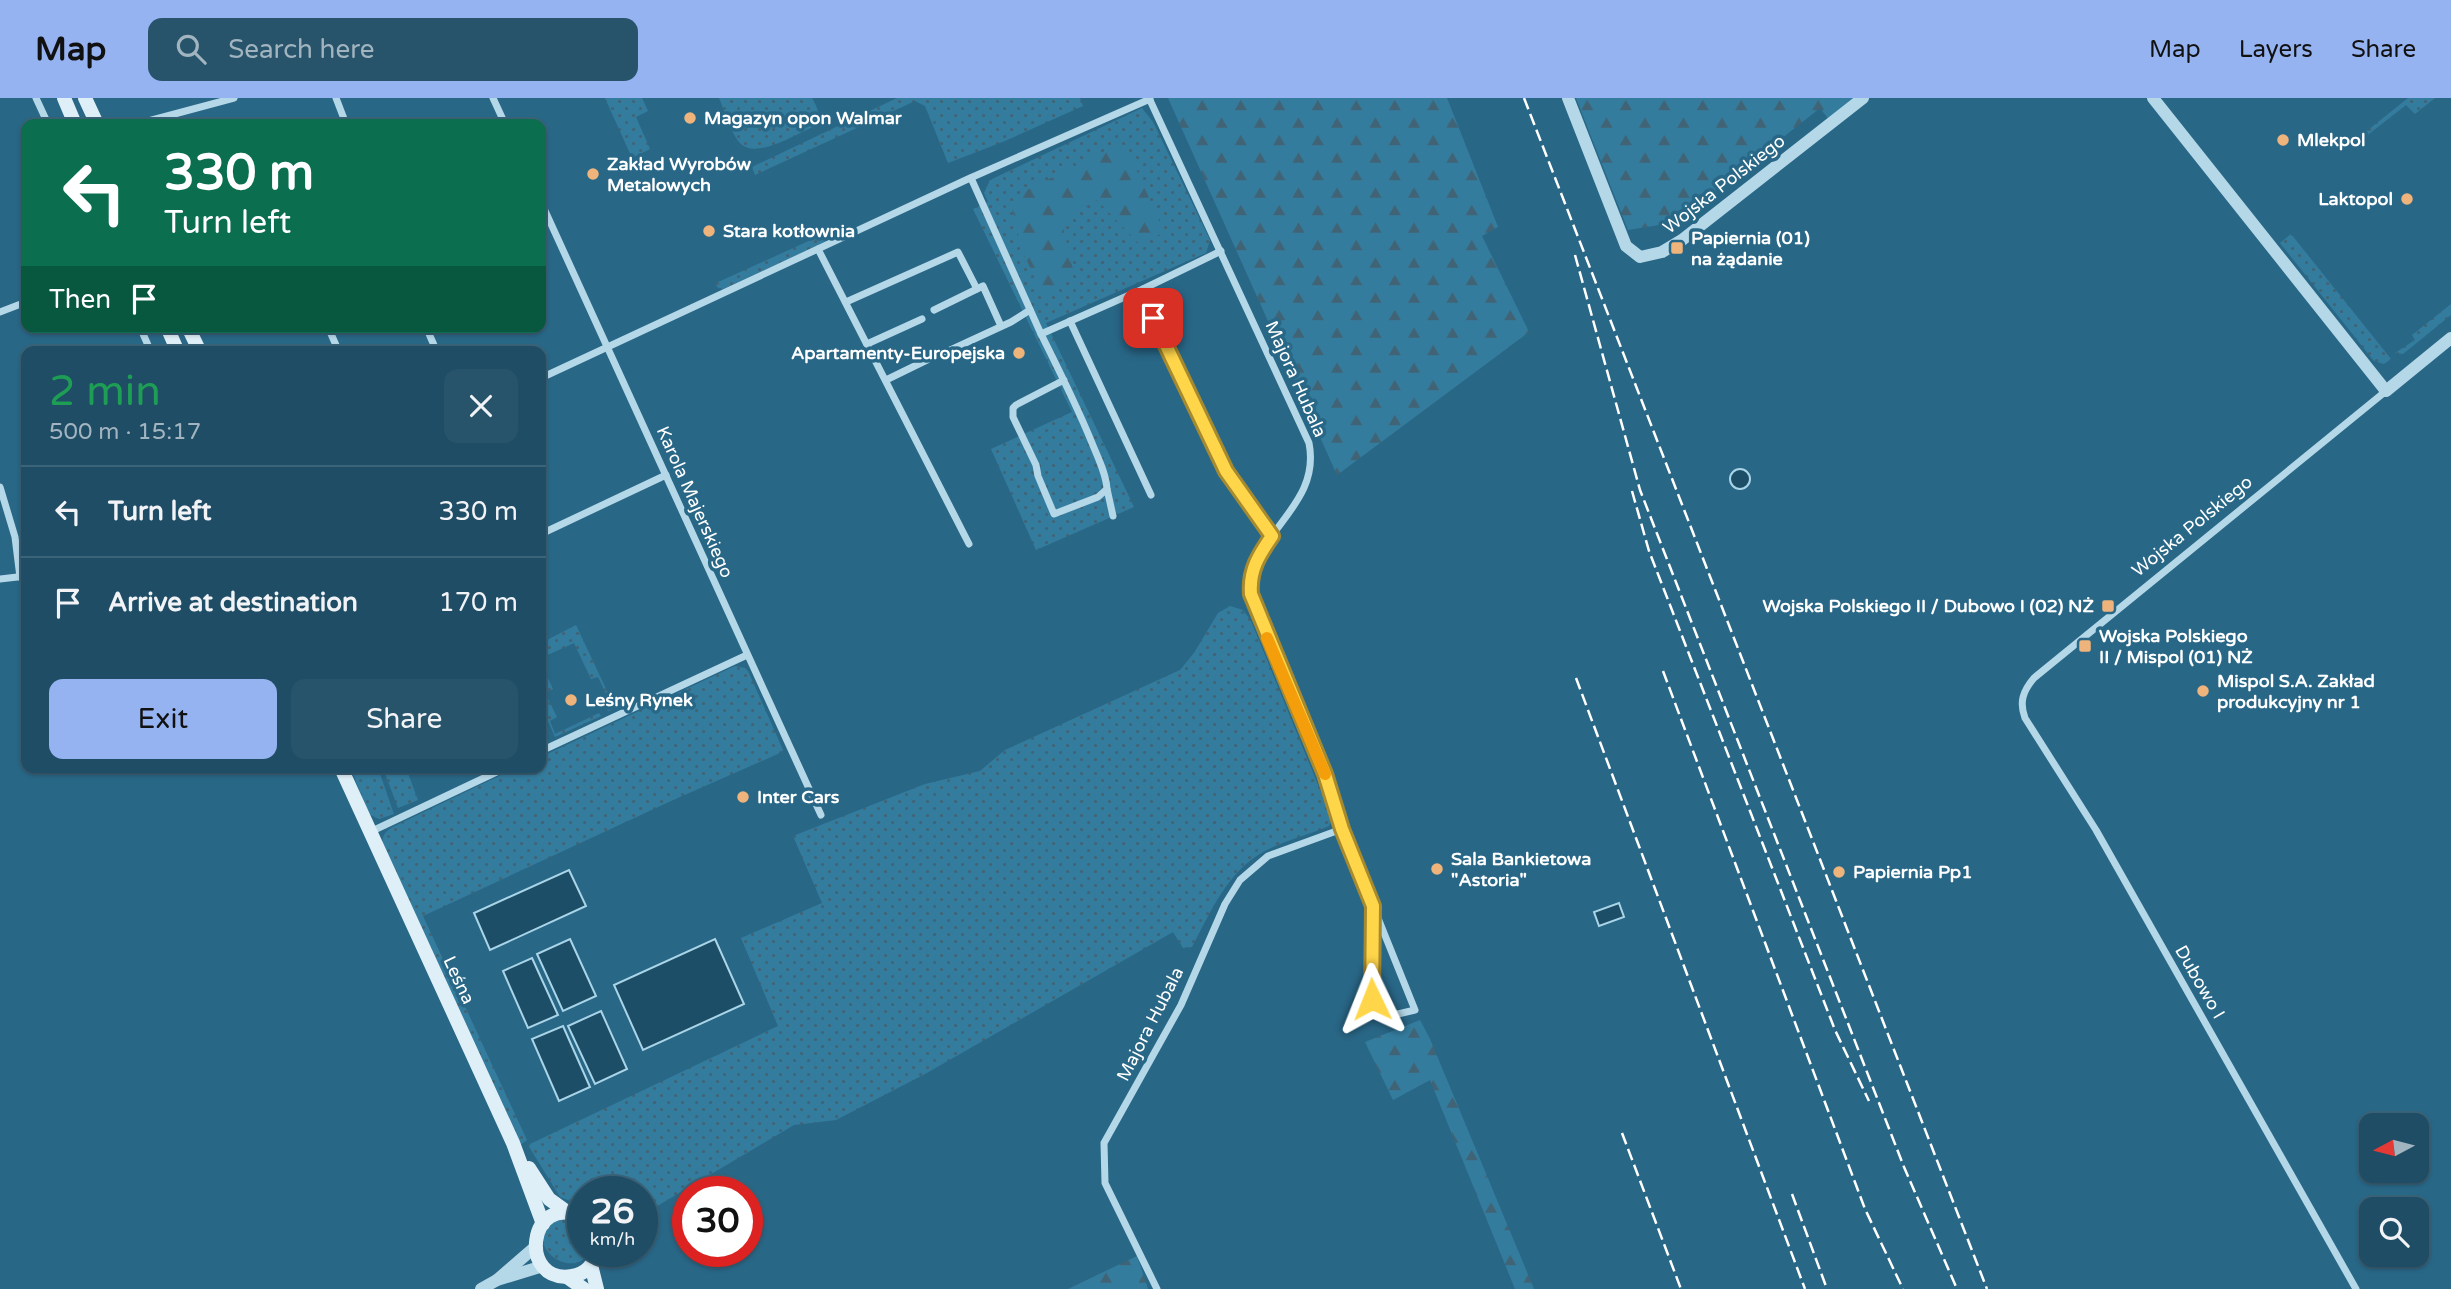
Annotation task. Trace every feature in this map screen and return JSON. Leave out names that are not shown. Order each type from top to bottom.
[{"type":"main road","points":[[64,98],[73,119]]},
{"type":"main road","points":[[85,98],[95,119]]},
{"type":"main road","name":"Leśna","points":[[343,773],[513,1143],[542,1224]]},
{"type":"main road","name":"Leśna","points":[[350,773],[370,832]]},
{"type":"main road","name":"Leśna","points":[[513,1143],[550,1199],[567,1212]]},
{"type":"main road","points":[[567,1212],[553,1216],[542,1224],[535,1247],[543,1266],[554,1274],[567,1277],[584,1289]]},
{"type":"main road","points":[[567,1277],[580,1274],[589,1267]]},
{"type":"main road","points":[[592,1267],[597,1289]]},
{"type":"street","points":[[36,98],[46,119]]},
{"type":"street","points":[[156,119],[234,98]]},
{"type":"street","points":[[336,98],[344,119]]},
{"type":"street","points":[[493,98],[503,119]]},
{"type":"street","name":"Wojska Polskiego","points":[[1568,98],[1626,246],[1640,257],[1662,252],[1682,240],[1863,98]]},
{"type":"street","points":[[2153,98],[2386,391]]},
{"type":"street","points":[[546,376],[971,178],[1150,99]]},
{"type":"street","name":"Majora Hubala","points":[[1150,99],[1303,430],[1311,456],[1311,468],[1304,490],[1253,568],[1251,594],[1325,774],[1342,829],[1415,1010],[1398,1014],[1382,1012],[1372,999],[1373,906]]},
{"type":"street","points":[[971,178],[1106,477],[1114,516]]},
{"type":"street","name":"Karola Majerskiego","points":[[546,213],[821,815]]},
{"type":"street","points":[[818,249],[969,544]]},
{"type":"street","points":[[1041,334],[1220,251]]},
{"type":"street","points":[[846,302],[958,252],[977,289]]},
{"type":"street","points":[[934,310],[983,286],[1001,326]]},
{"type":"street","points":[[1143,289],[1160,336],[1226,471],[1272,536]]},
{"type":"street","points":[[0,312],[21,304]]},
{"type":"street","points":[[946,352],[1030,310]]},
{"type":"street","points":[[867,344],[922,319]]},
{"type":"street","points":[[1070,321],[1151,495]]},
{"type":"street","name":"Wojska Polskiego","points":[[2024,691],[2045,669],[2451,338]]},
{"type":"street","points":[[886,380],[929,359]]},
{"type":"street","points":[[1064,380],[1016,405],[1013,408],[1013,417],[1036,465],[1054,514],[1098,497],[1107,489]]},
{"type":"street","points":[[546,532],[666,475]]},
{"type":"street","points":[[0,487],[21,566]]},
{"type":"street","points":[[0,579],[21,576]]},
{"type":"street","points":[[546,749],[747,655]]},
{"type":"street","name":"Dubowo I","points":[[2024,691],[2022,702],[2025,718],[2096,831],[2356,1289]]},
{"type":"street","points":[[370,832],[494,773]]},
{"type":"street","name":"Majora Hubala","points":[[1157,1289],[1105,1183],[1104,1143],[1181,1005],[1225,904],[1240,880],[1268,856],[1342,829]]},
{"type":"street","points":[[481,1289],[497,1280],[535,1247]]},
{"type":"street","points":[[497,1280],[543,1266]]},
{"type":"green space","points":[[605,98],[642,98],[648,111],[636,117],[650,149],[632,158]]},
{"type":"green space","points":[[719,98],[812,98],[818,116],[813,127],[787,139],[766,147],[748,148],[734,135]]},
{"type":"green space","points":[[897,98],[1080,98],[1083,106],[948,163],[925,106],[915,101],[755,175],[752,167]]},
{"type":"green space","points":[[1168,98],[1447,98],[1498,227],[1482,236],[1529,332],[1337,475]]},
{"type":"green space","points":[[1576,98],[1860,98],[1830,121],[1820,108],[1705,199],[1665,224],[1628,230]]},
{"type":"green space","points":[[2408,98],[2435,98],[2415,114],[2406,105],[2360,141],[2358,138]]},
{"type":"green space","points":[[1142,108],[1153,122],[1210,240],[1206,253],[1046,323],[1134,507],[1036,550],[991,449],[1072,412],[973,209],[988,202],[984,193],[990,180]]},
{"type":"green space","points":[[1119,144],[1134,164],[1164,232],[1140,245],[1097,200],[1068,217],[1063,227],[1074,273],[1046,302],[1021,248],[1012,208],[1019,194]]},
{"type":"green space","points":[[833,230],[831,239],[723,289],[717,287],[716,283]]},
{"type":"green space","points":[[2291,234],[2391,359],[2384,364],[2374,361],[2280,243]]},
{"type":"green space","points":[[2451,304],[2451,315],[2403,354],[2395,353],[2415,340],[2412,335]]},
{"type":"green space","points":[[1230,606],[1243,610],[1251,621],[1332,819],[1329,826],[1271,848],[1250,860],[1221,894],[1192,947],[1183,948],[1173,932],[925,1074],[836,1120],[794,1125],[708,1176],[672,1176],[672,1197],[658,1206],[658,1176],[567,1176],[567,1200],[560,1197],[528,1145],[778,1026],[741,938],[822,903],[793,836],[925,784],[980,771],[1005,750],[1180,670],[1194,653],[1218,613]]},
{"type":"green space","points":[[576,625],[615,708],[609,711],[604,708],[611,704],[598,677],[591,679],[574,643],[546,656],[546,640]]},
{"type":"green space","points":[[735,666],[748,671],[783,750],[423,916],[527,1140],[520,1145],[383,846],[383,837],[394,827],[506,773],[546,773],[546,755]]},
{"type":"green space","points":[[546,674],[553,689],[546,692]]},
{"type":"green space","points":[[546,695],[557,717],[550,721],[555,734],[599,713],[601,716],[555,737],[546,716]]},
{"type":"green space","points":[[353,773],[380,773],[394,814],[379,819],[369,814]]},
{"type":"green space","points":[[385,773],[408,773],[418,800],[398,808]]},
{"type":"green space","points":[[1420,1020],[1534,1289],[1515,1289],[1430,1080],[1393,1100],[1365,1042]]},
{"type":"green space","points":[[567,1218],[567,1262],[558,1260],[543,1243],[543,1233],[550,1224]]},
{"type":"green space","points":[[1137,1256],[1148,1289],[1068,1289]]},
{"type":"shaded area","points":[[1740,469],[1747,472],[1750,479],[1747,486],[1740,489],[1733,486],[1730,479],[1733,472]]},
{"type":"shaded area","points":[[569,870],[586,906],[490,950],[474,913]]},
{"type":"shaded area","points":[[1619,903],[1624,917],[1599,926],[1594,912]]},
{"type":"shaded area","points":[[570,939],[596,996],[563,1011],[537,954]]},
{"type":"shaded area","points":[[715,939],[744,1004],[643,1050],[614,985]]},
{"type":"shaded area","points":[[532,958],[558,1015],[528,1028],[503,971]]},
{"type":"shaded area","points":[[601,1011],[627,1069],[595,1084],[568,1026]]},
{"type":"shaded area","points":[[563,1026],[590,1087],[559,1101],[532,1039]]},
{"type":"railway","points":[[1524,98],[1987,1289]]},
{"type":"railway","points":[[1575,255],[1640,490],[1904,1167],[1957,1289]]},
{"type":"railway","points":[[1632,491],[1649,551],[1835,1030],[1869,1101]]},
{"type":"railway","points":[[1663,671],[1865,1209],[1903,1289]]},
{"type":"railway","points":[[1576,678],[1805,1289]]},
{"type":"railway","points":[[1622,1133],[1681,1289]]},
{"type":"railway","points":[[1792,1194],[1827,1289]]},
{"type":"slow traffic","points":[[1267,638],[1325,774]]},
{"type":"place","name":"Magazyn opon Walmar","points":[[690,118]]},
{"type":"place","name":"Mlekpol","points":[[2283,140]]},
{"type":"place","name":"Zakład Wyrobów Metalowych","points":[[593,174]]},
{"type":"place","name":"Laktopol","points":[[2407,199]]},
{"type":"place","name":"Stara kotłownia","points":[[709,231]]},
{"type":"place","name":"Papiernia (01) na żądanie","points":[[1677,248]]},
{"type":"place","name":"Apartamenty-Europejska","points":[[1019,353]]},
{"type":"place","name":"Wojska Polskiego II / Dubowo I (02) NŻ","points":[[2108,606]]},
{"type":"place","name":"Wojska Polskiego II / Mispol (01) NŻ","points":[[2085,646]]},
{"type":"place","name":"Mispol S.A. Zakład produkcyjny nr 1","points":[[2203,691]]},
{"type":"place","name":"Leśny Rynek","points":[[571,700]]},
{"type":"place","name":"Inter Cars","points":[[743,797]]},
{"type":"place","name":"Sala Bankietowa \"Astoria\"","points":[[1437,869]]},
{"type":"place","name":"Papiernia Pp1","points":[[1839,872]]},
{"type":"route","points":[[1153,318],[1226,471],[1252,512],[1272,536],[1253,568],[1251,594],[1325,774],[1342,829],[1373,906],[1372,999]]}]
